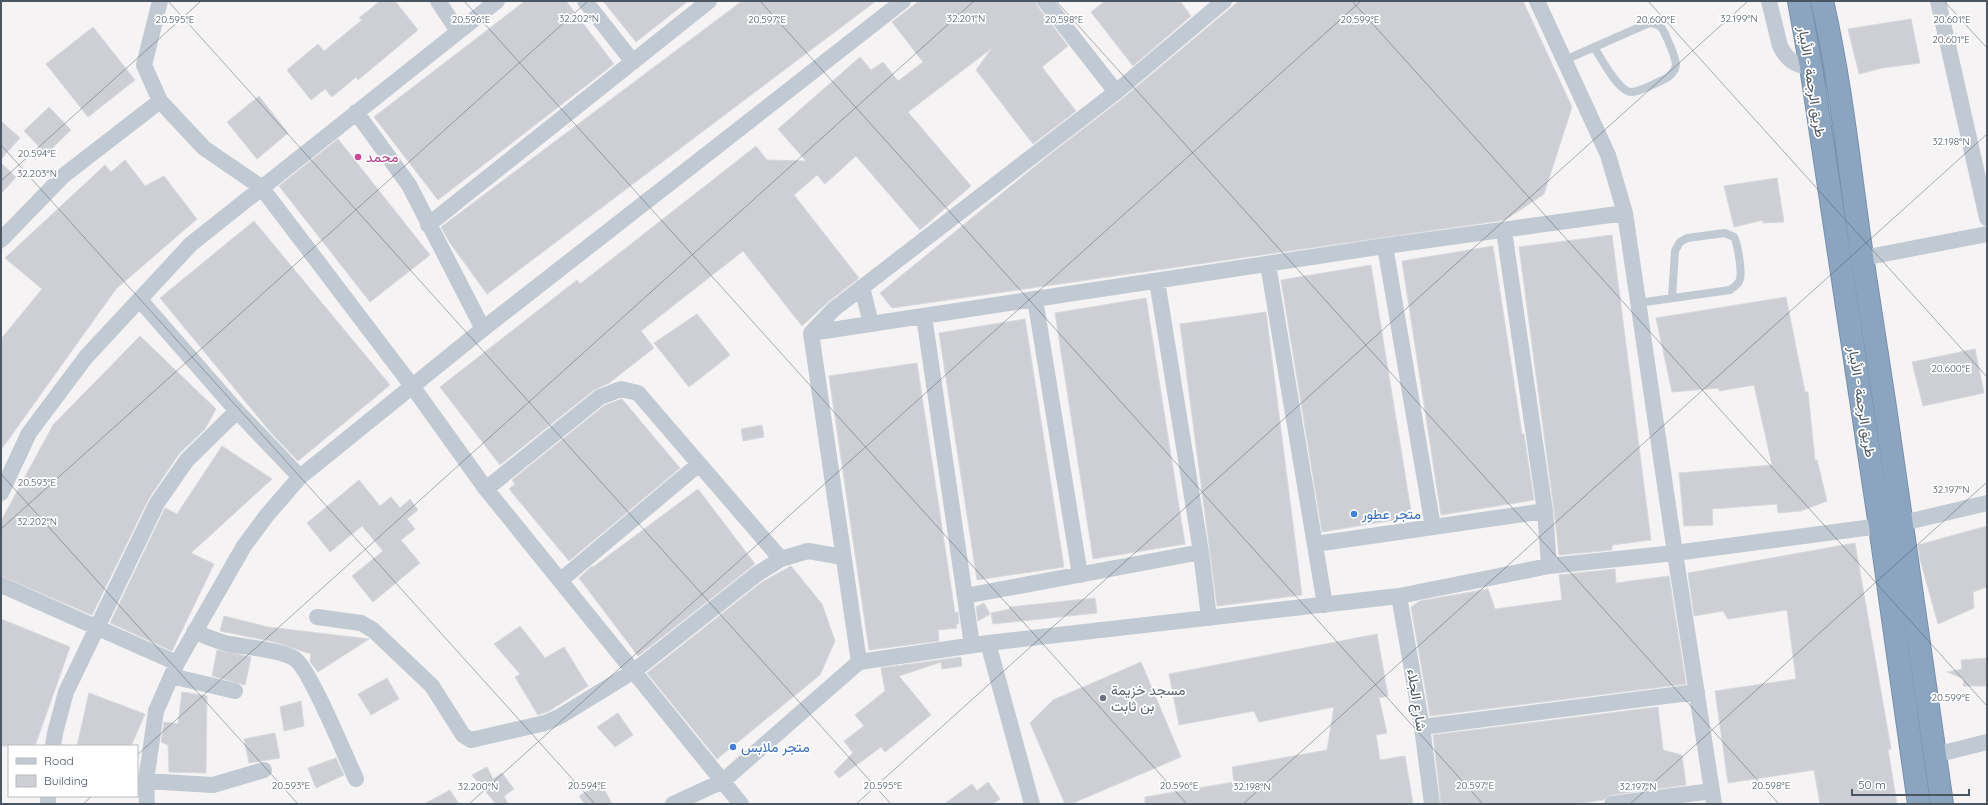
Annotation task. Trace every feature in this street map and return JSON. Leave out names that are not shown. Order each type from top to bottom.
[{"type":"highway","name":"طريق الرجمة - الأبيار","points":[[1798,1],[1811,67],[1880,526],[1919,804]]},
{"type":"highway","name":"طريق الرجمة - الأبيار","points":[[1822,1],[1838,77],[1942,804]]},
{"type":"street","points":[[160,1],[144,65],[160,101],[204,148],[261,187],[412,386],[486,488],[741,804]]},
{"type":"street","points":[[438,1],[458,32]]},
{"type":"street","points":[[1,493],[29,433],[86,358],[191,244],[497,1]]},
{"type":"street","points":[[585,1],[633,62]]},
{"type":"street","points":[[428,225],[709,1]]},
{"type":"street","points":[[147,804],[146,781],[156,711],[174,670],[194,632],[244,546],[267,515],[300,477],[483,329],[903,1]]},
{"type":"street","points":[[1045,1],[1116,92]]},
{"type":"street","points":[[811,333],[834,309],[1116,92],[1224,1]]},
{"type":"street","points":[[1537,1],[1608,155],[1625,213],[1675,553],[1713,797],[1612,804]]},
{"type":"street","points":[[1769,1],[1780,46],[1784,53],[1794,63],[1811,67]]},
{"type":"street","points":[[1938,1],[1987,218]]},
{"type":"street","points":[[1,240],[62,176],[160,101]]},
{"type":"street","points":[[356,112],[409,185],[428,225],[483,329]]},
{"type":"street","points":[[811,333],[1385,246],[1504,231],[1625,213]]},
{"type":"street","points":[[1504,231],[1545,511],[1549,566]]},
{"type":"street","points":[[1863,258],[1987,234]]},
{"type":"street","points":[[1385,246],[1433,527]]},
{"type":"street","points":[[1268,264],[1325,605]]},
{"type":"street","points":[[1157,281],[1201,552],[1209,618]]},
{"type":"street","points":[[862,287],[871,324]]},
{"type":"street","points":[[1035,299],[1080,575]]},
{"type":"street","points":[[140,300],[237,412],[300,477]]},
{"type":"street","points":[[924,316],[972,645]]},
{"type":"street","points":[[811,333],[859,662]]},
{"type":"street","points":[[486,488],[600,397],[621,389],[638,393],[781,559]]},
{"type":"street","points":[[53,745],[66,692],[157,503],[187,460],[237,412]]},
{"type":"street","points":[[561,580],[699,464]]},
{"type":"street","points":[[673,804],[723,781],[859,662],[988,643],[1400,596],[1549,566],[1675,553],[1903,523],[1987,503]]},
{"type":"street","points":[[1315,544],[1545,511]]},
{"type":"street","points":[[317,617],[361,623],[373,630],[432,686],[464,735],[471,740],[545,723],[559,717],[634,671],[757,574],[781,559],[808,551],[843,557]]},
{"type":"street","points":[[965,596],[1201,552]]},
{"type":"street","points":[[1,585],[96,628],[174,670],[235,691]]},
{"type":"street","name":"شارع الجلاء","points":[[1400,596],[1422,727],[1432,804]]},
{"type":"street","points":[[194,632],[227,643],[286,655],[296,659],[303,668],[356,779]]},
{"type":"street","points":[[988,643],[1032,804]]},
{"type":"street","points":[[1422,727],[1697,692]]},
{"type":"street","points":[[1935,755],[1987,742]]},
{"type":"street","points":[[146,781],[213,785],[264,770]]},
{"type":"lane","points":[[1564,60],[1649,23],[1654,23],[1661,27],[1664,32],[1676,66],[1671,75],[1667,78],[1636,91],[1627,91],[1619,86],[1594,48]]},
{"type":"lane","points":[[1638,303],[1730,290],[1738,283],[1741,274],[1734,237],[1725,233],[1687,238],[1680,242],[1675,251],[1672,298]]},
{"type":"building","points":[[380,1],[395,1],[418,30],[358,80],[356,77],[332,97],[325,89],[311,100],[287,70],[318,44],[324,51],[362,20],[359,18]]},
{"type":"building","points":[[525,1],[566,1],[614,64],[438,200],[374,117]]},
{"type":"building","points":[[603,1],[688,1],[636,42]]},
{"type":"building","points":[[742,1],[876,1],[487,294],[450,243],[441,227]]},
{"type":"building","points":[[919,1],[1036,1],[1038,7],[1068,46],[1042,67],[1076,111],[1033,144],[976,70],[992,48],[908,112],[971,186],[920,230],[856,156],[825,184],[817,175],[794,195],[859,278],[828,302],[802,326],[743,251],[641,331],[654,348],[609,383],[594,390],[500,465],[440,387],[577,280],[580,284],[756,146],[767,160],[806,161],[778,129],[860,57],[871,70],[883,62],[898,81],[923,62],[892,22]]},
{"type":"building","points":[[1105,1],[1180,1],[1191,16],[1133,66],[1091,12]]},
{"type":"building","points":[[1239,1],[1523,1],[1572,107],[1544,194],[1505,220],[892,308],[880,293],[1044,159],[1122,99]]},
{"type":"building","points":[[1911,19],[1920,63],[1882,68],[1859,74],[1848,29]]},
{"type":"building","points":[[93,27],[135,80],[88,117],[46,64]]},
{"type":"building","points":[[259,96],[288,133],[257,159],[227,122]]},
{"type":"building","points":[[49,107],[71,130],[46,154],[24,131]]},
{"type":"building","points":[[1,121],[20,138],[1,159]]},
{"type":"building","points":[[338,139],[430,255],[370,302],[279,186]]},
{"type":"building","points":[[125,160],[145,186],[164,176],[197,219],[116,289],[1,450],[1,339],[42,289],[5,258],[105,165],[111,172]]},
{"type":"building","points":[[1,163],[16,177],[1,194]]},
{"type":"building","points":[[1777,178],[1784,222],[1763,223],[1763,220],[1734,227],[1724,186]]},
{"type":"building","points":[[254,221],[390,385],[298,461],[272,434],[160,298]]},
{"type":"building","points":[[1612,235],[1651,540],[1612,545],[1612,550],[1559,555],[1519,247]]},
{"type":"building","points":[[1493,246],[1522,434],[1524,434],[1534,500],[1441,515],[1402,261]]},
{"type":"building","points":[[1371,265],[1412,517],[1322,532],[1281,280]]},
{"type":"building","points":[[1786,297],[1805,392],[1808,392],[1815,460],[1817,460],[1827,501],[1801,511],[1778,513],[1777,504],[1712,509],[1713,525],[1684,526],[1679,473],[1772,465],[1754,385],[1719,391],[1719,388],[1672,392],[1656,318]]},
{"type":"building","points":[[1146,298],[1185,544],[1093,559],[1055,313]]},
{"type":"building","points":[[1266,312],[1302,595],[1217,606],[1180,324]]},
{"type":"building","points":[[697,314],[730,355],[689,387],[654,343]]},
{"type":"building","points":[[1025,319],[1064,567],[977,580],[939,333]]},
{"type":"building","points":[[140,336],[216,409],[205,429],[179,454],[149,498],[92,615],[1,576],[1,521],[53,425]]},
{"type":"building","points":[[1975,349],[1984,393],[1923,406],[1912,362]]},
{"type":"building","points":[[917,363],[955,613],[958,612],[959,624],[956,624],[957,628],[938,630],[939,641],[869,650],[829,376]]},
{"type":"building","points":[[622,399],[680,468],[569,561],[509,489],[515,484],[512,480],[605,405]]},
{"type":"building","points":[[762,425],[764,437],[743,441],[741,429]]},
{"type":"building","points":[[222,446],[272,479],[191,553],[214,564],[172,651],[110,623],[165,508],[177,514]]},
{"type":"building","points":[[359,480],[380,506],[391,497],[400,508],[410,499],[418,510],[407,519],[415,529],[401,540],[420,563],[373,602],[352,576],[383,551],[362,526],[330,552],[307,523]]},
{"type":"building","points":[[698,489],[755,564],[638,656],[579,578],[592,566],[593,567]]},
{"type":"building","points":[[1987,526],[1987,587],[1973,592],[1974,608],[1938,624],[1920,559],[1918,545]]},
{"type":"building","points":[[1855,543],[1891,749],[1888,750],[1897,804],[1820,804],[1814,770],[1728,783],[1715,691],[1796,679],[1787,610],[1728,619],[1723,611],[1694,616],[1688,573]]},
{"type":"building","points":[[791,566],[822,604],[835,641],[820,675],[717,759],[647,673],[762,582]]},
{"type":"building","points":[[1615,569],[1616,583],[1669,576],[1686,684],[1430,716],[1411,607],[1420,601],[1488,589],[1495,609],[1562,600],[1559,575]]},
{"type":"building","points":[[1095,598],[1097,613],[993,624],[991,613],[1010,609],[1010,607]]},
{"type":"building","points":[[984,603],[990,614],[978,621],[976,607]]},
{"type":"building","points":[[224,616],[268,627],[369,639],[318,672],[310,662],[311,654],[275,642],[220,631]]},
{"type":"building","points":[[1,619],[70,647],[35,745],[1,746]]},
{"type":"building","points":[[520,626],[545,658],[564,647],[588,686],[549,711],[538,715],[515,677],[520,674],[494,644]]},
{"type":"building","points":[[1377,634],[1388,696],[1379,698],[1387,733],[1376,735],[1380,760],[1405,756],[1413,804],[1145,804],[1145,797],[1234,782],[1232,767],[1327,750],[1334,707],[1259,722],[1254,711],[1179,725],[1169,674]]},
{"type":"building","points":[[217,650],[251,657],[245,685],[212,676]]},
{"type":"building","points":[[961,657],[962,666],[942,669],[941,662],[899,676],[931,715],[885,752],[881,747],[839,778],[834,772],[853,753],[844,741],[864,726],[855,715],[885,691],[881,668]]},
{"type":"building","points":[[1987,658],[1987,686],[1963,686],[1964,679],[1947,672],[1962,669],[1961,660]]},
{"type":"building","points":[[1141,662],[1181,757],[1071,804],[1065,804],[1030,723],[1053,700]]},
{"type":"building","points":[[387,678],[399,699],[371,715],[358,694]]},
{"type":"building","points":[[182,692],[207,696],[206,773],[169,772],[168,745],[161,742],[164,722],[178,724]]},
{"type":"building","points":[[89,693],[145,714],[131,745],[77,745]]},
{"type":"building","points":[[301,701],[304,726],[284,731],[280,707]]},
{"type":"building","points":[[1658,707],[1663,750],[1682,755],[1686,785],[1611,795],[1603,800],[1575,804],[1441,804],[1433,735]]},
{"type":"building","points":[[618,713],[633,735],[615,747],[597,727]]},
{"type":"building","points":[[275,733],[280,758],[249,763],[244,739]]},
{"type":"building","points":[[336,758],[344,775],[316,788],[308,768]]},
{"type":"building","points":[[487,767],[493,779],[502,773],[514,789],[504,796],[508,804],[496,804],[472,775]]},
{"type":"building","points":[[988,782],[1000,799],[993,804],[944,804],[972,784],[977,791]]},
{"type":"building","points":[[601,783],[612,804],[585,804],[579,796]]},
{"type":"building","points":[[450,790],[459,804],[424,804]]},
{"type":"place","name":"محمد","points":[[358,157]]},
{"type":"place","name":"متجر عطور","points":[[1354,514]]},
{"type":"place","name":"مسجد خزيمة بن ثابت","points":[[1103,698]]},
{"type":"place","name":"متجر ملابس","points":[[733,747]]}]
